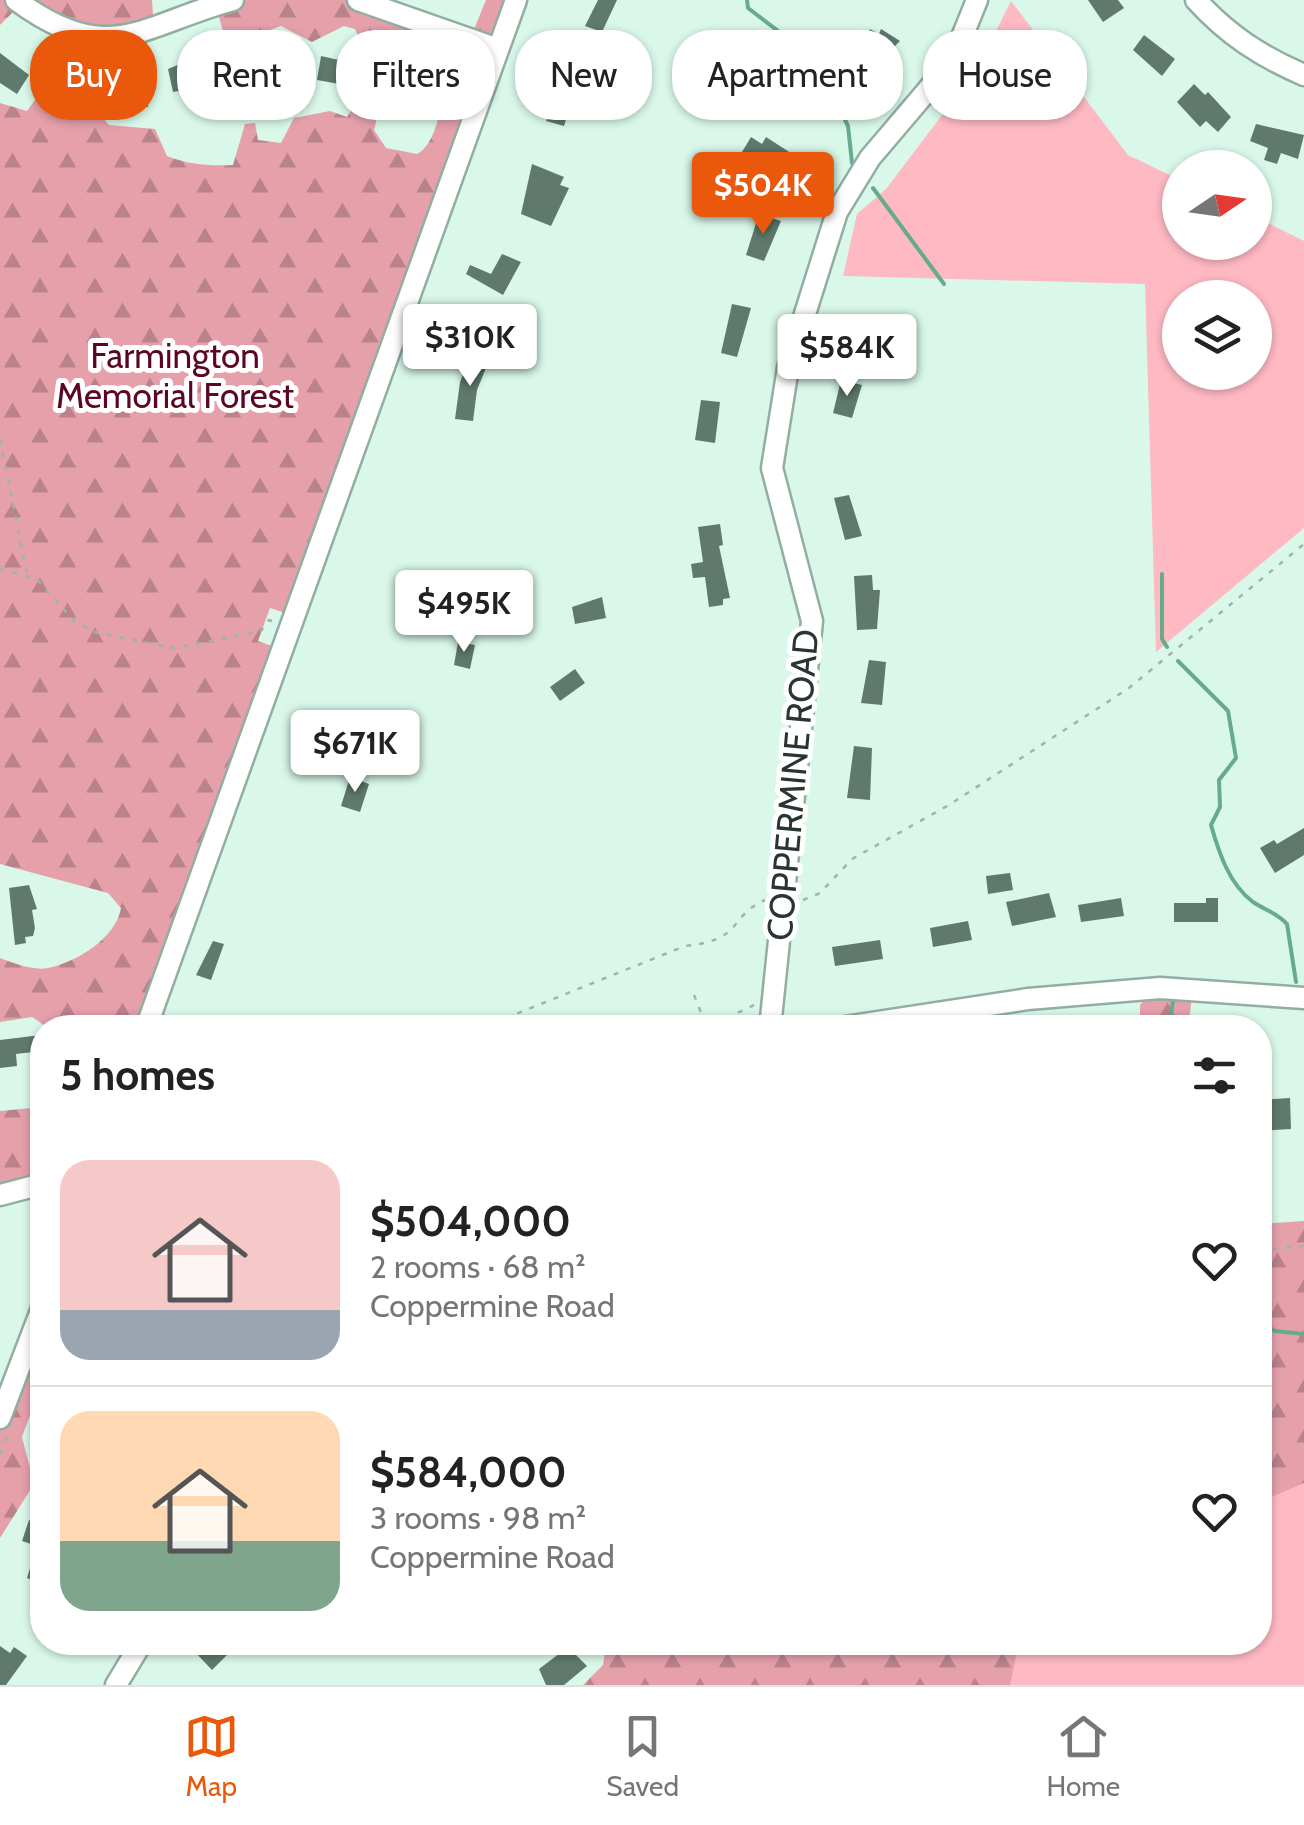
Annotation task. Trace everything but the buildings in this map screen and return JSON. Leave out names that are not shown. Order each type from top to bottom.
[{"type":"street","points":[[16,0],[60,26],[116,38],[154,31],[234,0]]},
{"type":"street","points":[[358,0],[498,48]]},
{"type":"street","points":[[151,1015],[516,0]]},
{"type":"street","name":"COPPERMINE ROAD","points":[[771,1015],[812,621],[772,468],[788,368],[838,212],[870,158],[951,56],[977,0]]},
{"type":"street","points":[[1196,0],[1227,33],[1268,60],[1304,75]]},
{"type":"street","points":[[923,1015],[1028,999],[1155,988],[1304,998]]},
{"type":"street","points":[[0,1195],[30,1187]]},
{"type":"street","points":[[0,1418],[30,1339]]},
{"type":"street","points":[[116,1685],[134,1655]]},
{"type":"path","points":[[0,440],[28,575]]},
{"type":"path","points":[[513,1015],[685,946],[712,944],[731,933],[759,902],[799,900],[820,893],[852,859],[949,805],[1114,698],[1192,640],[1304,544]]},
{"type":"path","points":[[0,569],[28,575],[84,627],[174,648],[261,631],[270,620],[290,627]]},
{"type":"path","points":[[694,995],[706,1015]]},
{"type":"path","points":[[736,1015],[750,1009],[760,998]]},
{"type":"path","points":[[1272,1249],[1304,1246]]},
{"type":"shaded area","points":[[1011,1],[1033,30],[996,30]]},
{"type":"shaded area","points":[[1087,101],[1128,155],[1162,171],[1162,260],[1272,260],[1272,225],[1304,241],[1304,528],[1156,652],[1145,284],[843,276],[857,214],[886,189],[938,120],[1087,120]]},
{"type":"shaded area","points":[[1304,1228],[1304,1685],[625,1685],[619,1655],[1272,1655],[1272,1231]]},
{"type":"green space","name":"Farmington Memorial Forest","points":[[0,0],[152,0],[154,30],[58,30],[60,26],[21,4],[0,25]]},
{"type":"green space","name":"Farmington Memorial Forest","points":[[205,0],[358,0],[444,30],[355,30],[344,26],[316,40],[316,30],[289,30],[281,26],[270,30],[223,30],[216,7]]},
{"type":"green space","name":"Farmington Memorial Forest","points":[[486,0],[516,0],[495,59],[495,30],[474,30]]},
{"type":"green space","name":"Farmington Memorial Forest","points":[[0,103],[27,111],[30,107],[30,120],[105,120],[109,125],[155,129],[167,156],[200,164],[233,165],[245,124],[255,123],[258,140],[281,143],[293,120],[316,120],[316,114],[330,111],[336,113],[336,120],[376,120],[374,130],[386,148],[417,154],[430,141],[438,120],[473,120],[295,616],[270,608],[258,641],[283,650],[149,1015],[30,1015],[0,1022],[0,958],[42,969],[59,965],[103,939],[121,908],[108,893],[0,864]]},
{"type":"green space","points":[[1155,988],[1193,990],[1190,1015],[1140,1015],[1140,1005]]},
{"type":"green space","points":[[30,1108],[30,1187],[0,1195],[0,1111]]},
{"type":"green space","points":[[1304,1221],[1304,1483],[1272,1497],[1272,1223]]},
{"type":"green space","points":[[30,1340],[30,1416],[22,1437],[30,1468],[30,1490],[0,1538],[0,1421]]},
{"type":"green space","points":[[604,1655],[1016,1655],[1010,1685],[583,1685],[603,1665]]},
{"type":"waterway","points":[[747,0],[748,8],[815,59],[848,126],[852,163]]},
{"type":"waterway","points":[[873,188],[944,284]]},
{"type":"waterway","points":[[1162,574],[1162,639],[1167,647]]},
{"type":"waterway","points":[[1178,661],[1228,711],[1236,758],[1219,780],[1220,807],[1211,825],[1221,857],[1237,886],[1253,902],[1287,924],[1296,982]]},
{"type":"waterway","points":[[1171,1015],[1173,1001]]},
{"type":"waterway","points":[[1272,1329],[1304,1334]]}]
